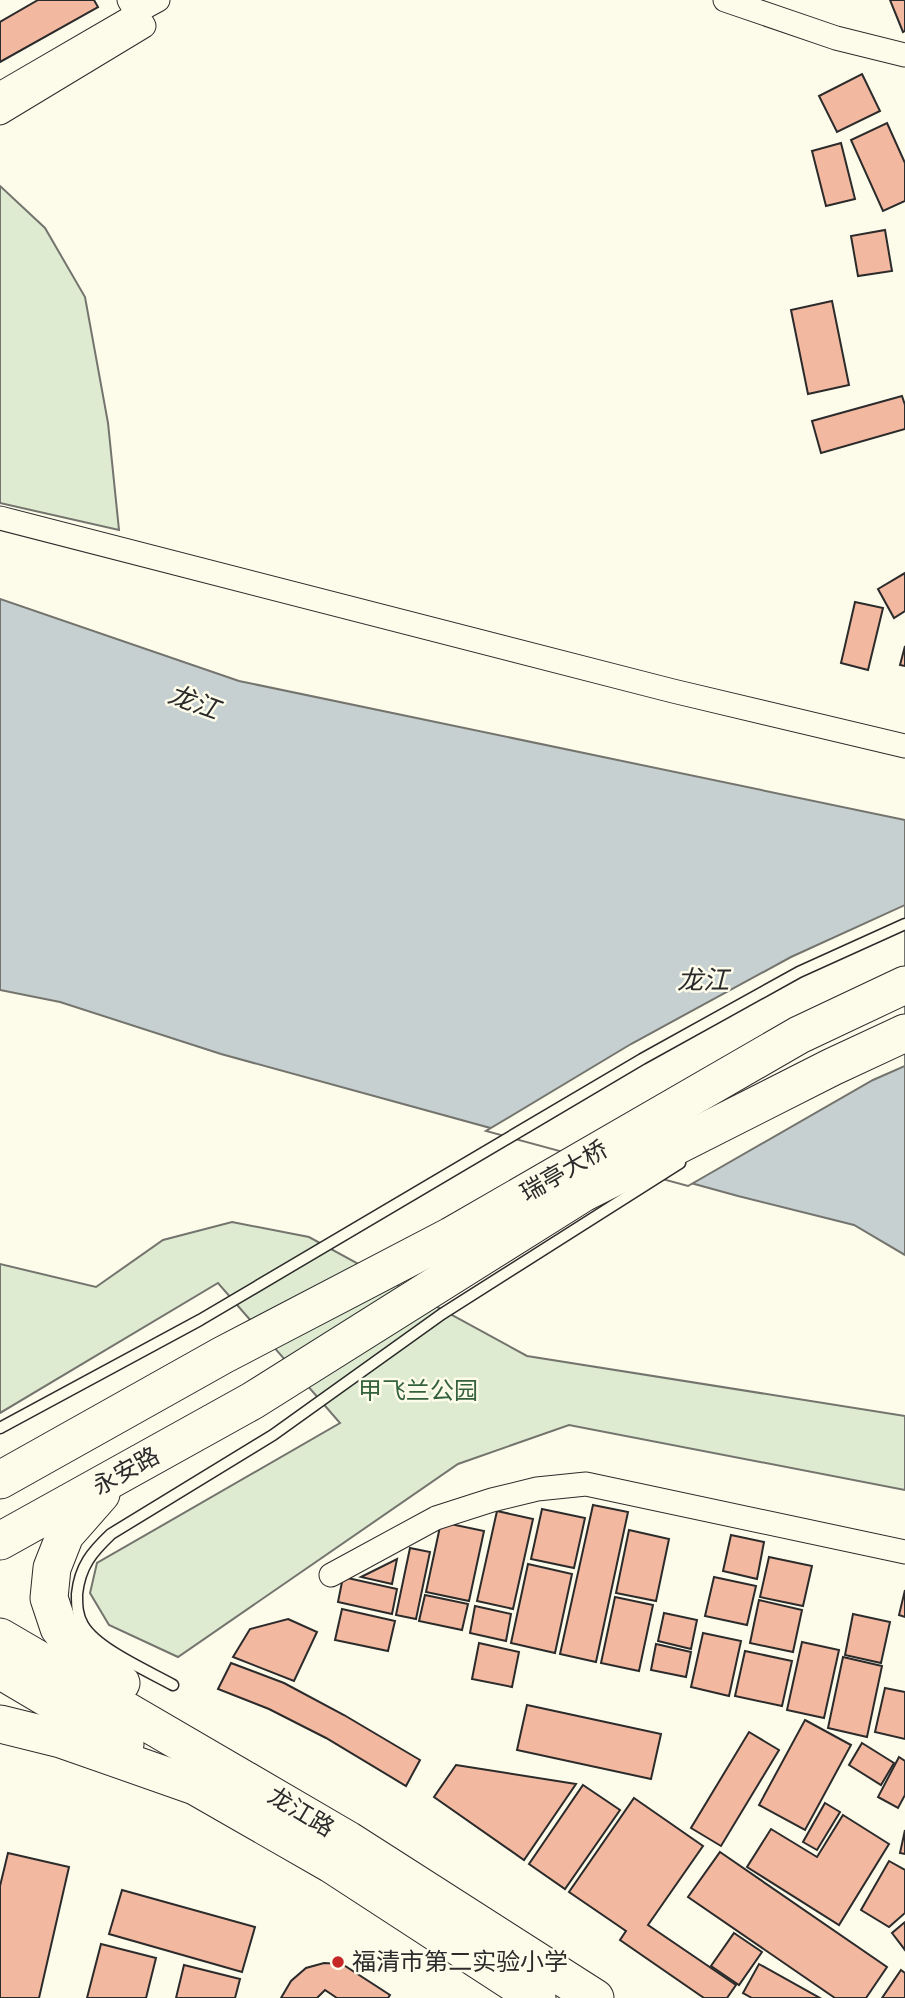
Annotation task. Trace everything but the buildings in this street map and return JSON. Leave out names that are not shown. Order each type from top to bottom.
[{"type":"main road","name":"瑞亭大桥","points":[[0,1480],[223,1355],[451,1236],[799,1035],[905,985]]},
{"type":"main road","name":"瑞亭大桥","points":[[252,1401],[583,1194],[832,1067],[905,1033]]},
{"type":"main road","name":"永安路","points":[[0,1541],[252,1401]]},
{"type":"main road","points":[[117,1475],[65,1535],[51,1568],[49,1598],[59,1628],[86,1661],[132,1691],[163,1731]]},
{"type":"main road","name":"龙江路","points":[[0,1637],[348,1840],[594,1998]]},
{"type":"main road","points":[[0,1670],[195,1786]]},
{"type":"main road","name":"龙江路","points":[[0,1724],[61,1739],[195,1786],[331,1864],[537,1998]]},
{"type":"street","points":[[0,91],[132,6],[158,0]]},
{"type":"street","points":[[725,0],[836,37],[905,55]]},
{"type":"street","points":[[0,113],[144,26],[132,6]]},
{"type":"street","points":[[0,518],[673,691],[905,746]]},
{"type":"street","points":[[331,1575],[436,1518],[537,1489],[586,1484],[905,1552]]},
{"type":"lane","points":[[0,1428],[200,1320],[642,1059],[799,972],[905,924]]},
{"type":"lane","points":[[754,1119],[862,1060],[905,1042]]},
{"type":"lane","points":[[173,1685],[100,1645],[83,1626],[76,1609],[78,1584],[90,1555],[111,1534],[273,1435],[442,1314],[694,1154]]},
{"type":"green space","points":[[0,186],[45,228],[85,297],[108,423],[119,530],[0,503]]},
{"type":"green space","name":"甲飞兰公园","points":[[232,1222],[309,1237],[527,1356],[905,1416],[905,1490],[569,1425],[458,1464],[178,1657],[109,1625],[90,1593],[97,1563],[340,1423],[218,1283],[0,1413],[0,1264],[96,1287],[163,1240]]},
{"type":"water","name":"龙江","points":[[0,599],[239,681],[905,820],[905,1255],[854,1225],[738,1196],[221,1054],[60,1002],[0,990]]},
{"type":"pier","points":[[905,905],[905,1066],[873,1080],[688,1186],[486,1131],[631,1044],[791,957]]},
{"type":"place","name":"福清市第二实验小学","points":[[338,1962]]}]
